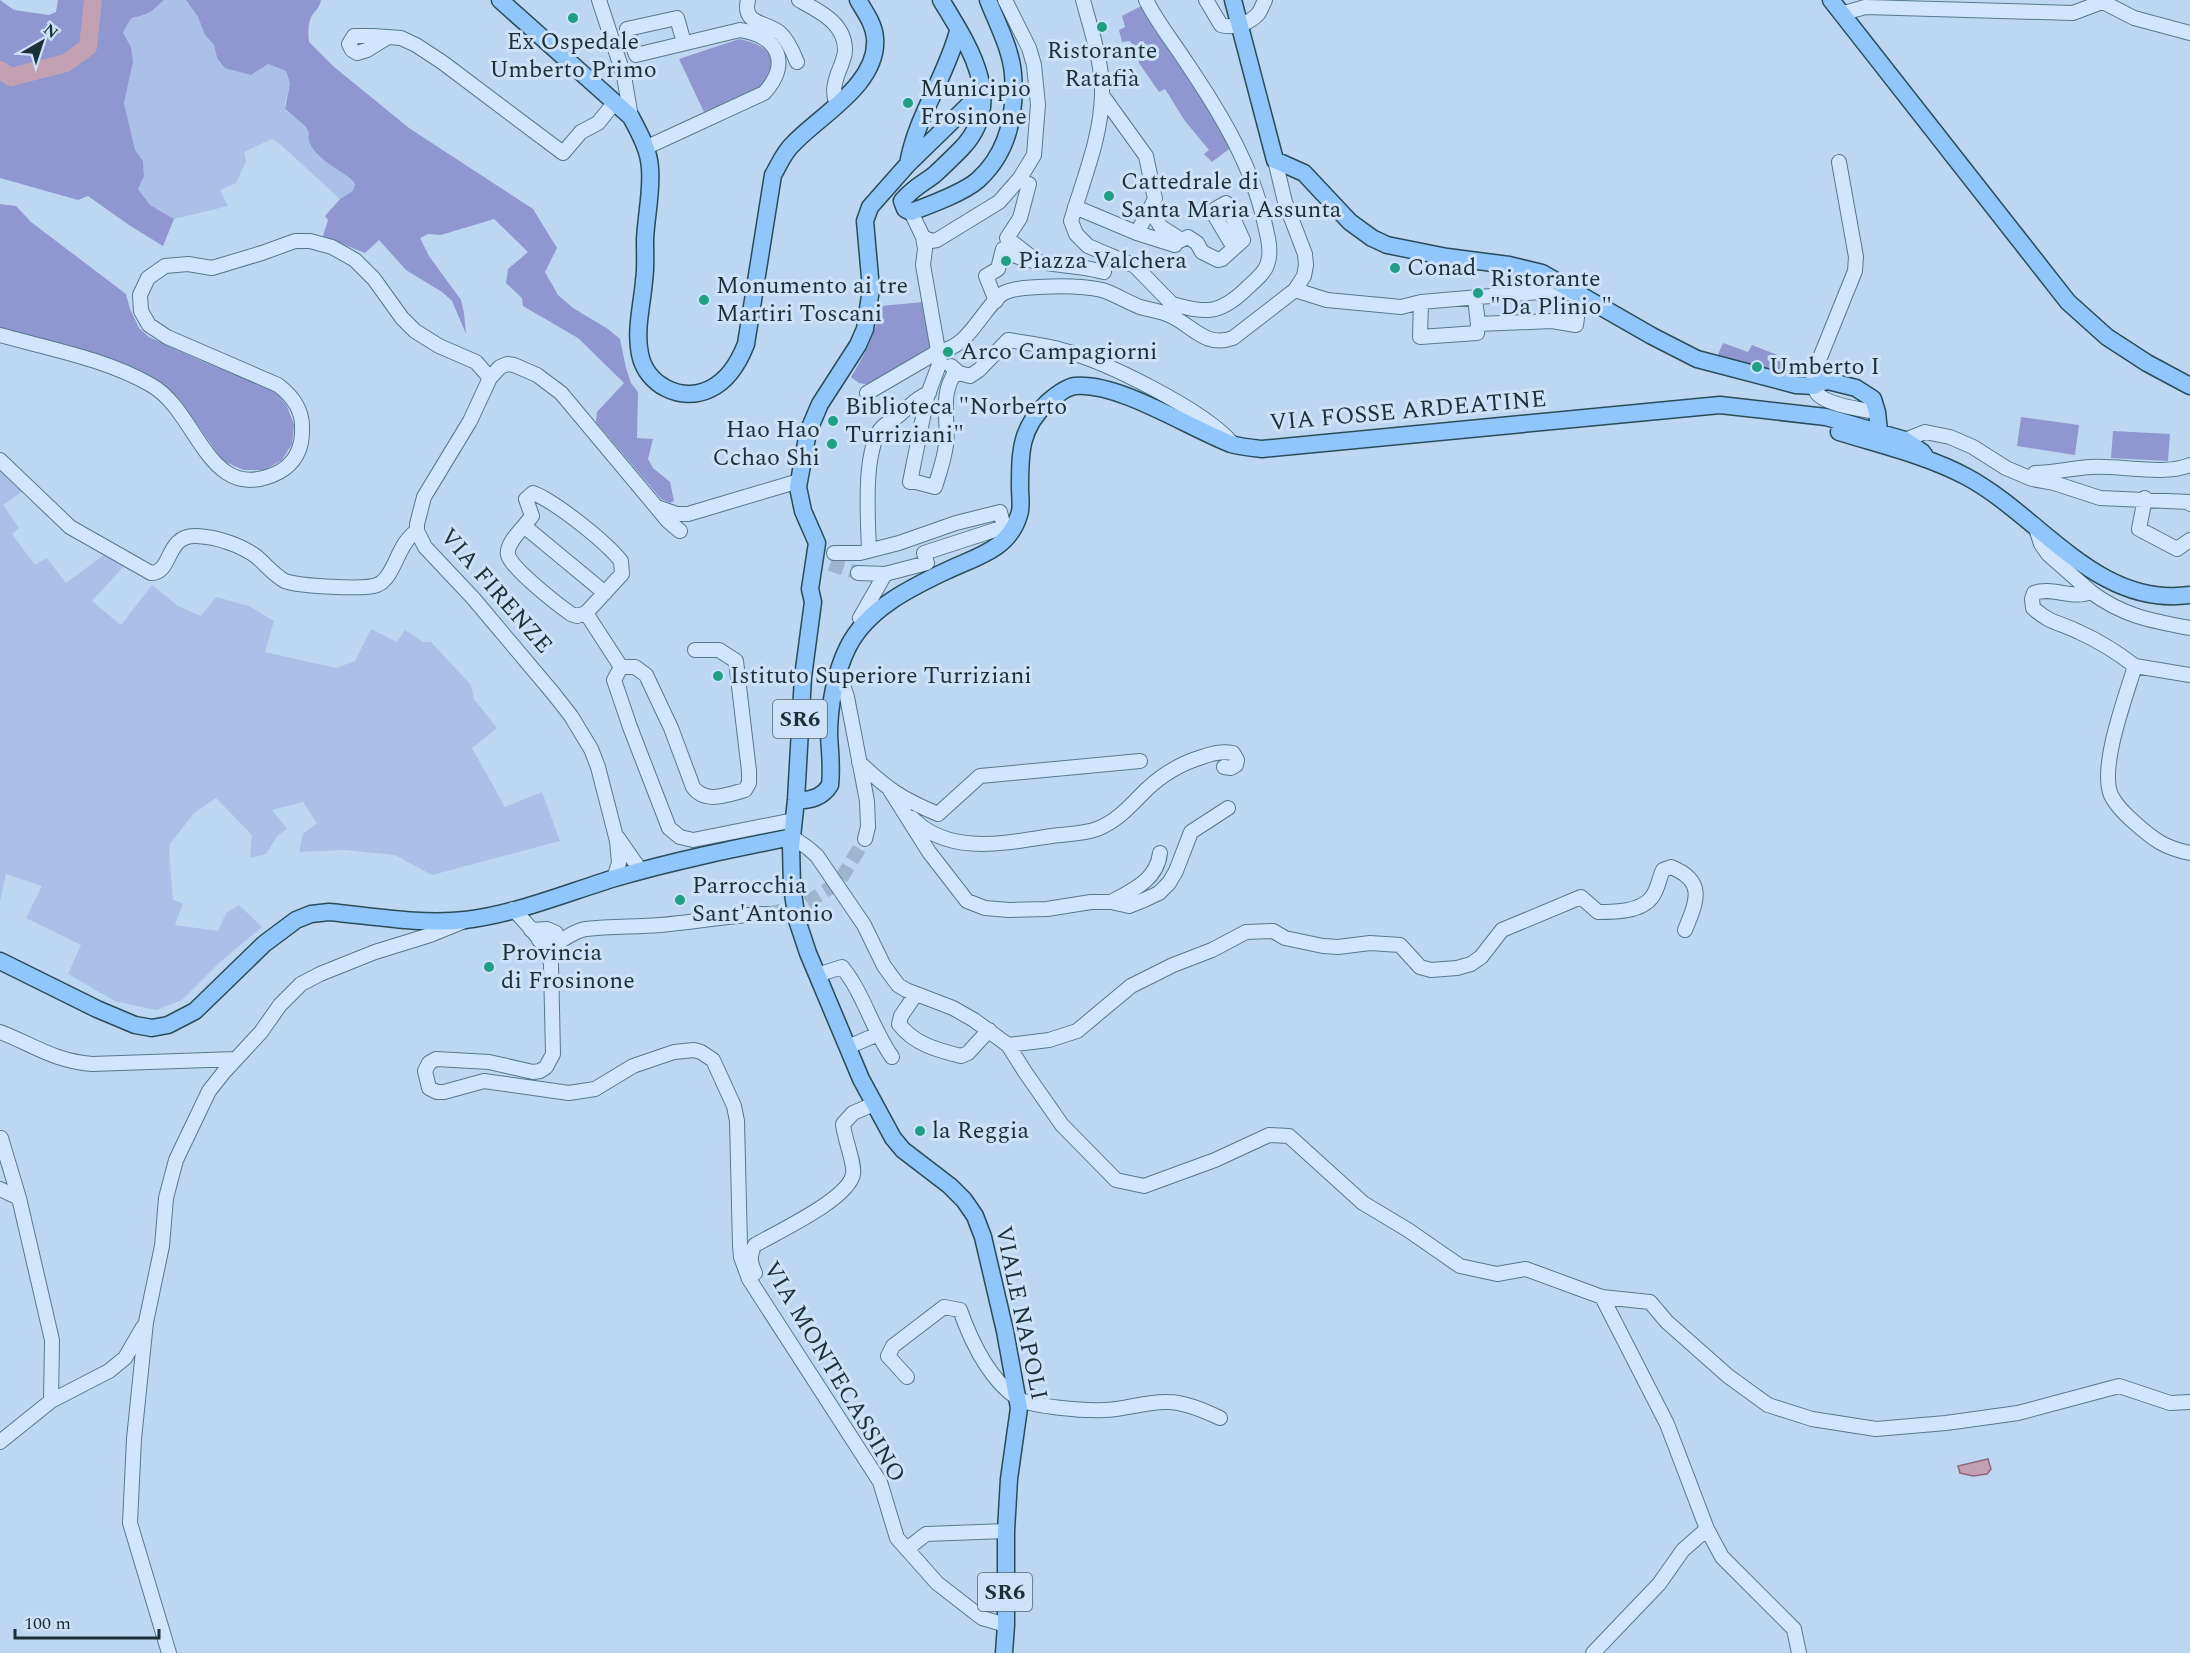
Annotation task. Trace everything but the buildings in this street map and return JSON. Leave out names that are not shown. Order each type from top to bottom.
[{"type":"main road","points":[[500,0],[631,117],[641,135],[650,165],[650,194],[645,240],[645,273],[638,331],[640,354],[645,368],[655,381],[666,389],[695,394],[721,383],[741,358],[746,344],[773,175],[791,145],[855,88],[873,57],[875,39],[872,23],[858,0]]},
{"type":"main road","points":[[907,207],[915,187],[933,176],[963,147],[982,116],[980,76],[974,58],[941,0]]},
{"type":"main road","points":[[907,207],[937,202],[977,180],[1001,152],[1012,117],[1013,73],[1005,41],[988,0]]},
{"type":"main road","points":[[1233,0],[1275,160],[1304,172],[1350,222],[1372,238],[1403,248],[1509,265],[1542,273],[1697,359],[1796,385],[1814,386],[1828,381],[1856,388],[1873,399],[1879,431]]},
{"type":"main road","points":[[1836,7],[2068,302],[2107,337],[2147,363],[2190,386]]},
{"type":"main road","points":[[908,164],[911,142],[938,87],[958,31]]},
{"type":"main road","points":[[799,481],[808,432],[814,417],[858,345],[868,319],[871,289],[864,230],[867,213],[874,201],[908,164],[982,92]]},
{"type":"main road","name":"VIA FOSSE ARDEATINE","points":[[796,800],[822,795],[830,785],[830,716],[839,673],[848,648],[865,623],[877,612],[907,592],[946,571],[994,550],[1008,536],[1020,515],[1022,441],[1029,424],[1056,395],[1073,386],[1097,387],[1130,398],[1233,444],[1262,449],[1293,448],[1720,405],[1826,417],[1905,440]]},
{"type":"main road","points":[[1769,411],[1927,459],[1967,477],[2035,525],[2079,563],[2111,582],[2150,595],[2190,595]]},
{"type":"main road","points":[[1905,440],[1922,452],[1927,459]]},
{"type":"main road","name":"SR6","points":[[792,837],[802,677],[813,602],[810,589],[817,543],[800,500],[799,481]]},
{"type":"main road","points":[[0,961],[97,1009],[135,1025],[152,1028],[168,1025],[195,1011],[264,944],[296,920],[311,914],[329,912],[442,921],[467,920],[513,909],[695,856],[792,837]]},
{"type":"main road","name":"VIALE NAPOLI","points":[[792,837],[794,905],[801,931],[817,975],[874,1104],[893,1138],[903,1150],[950,1186],[964,1200],[975,1215],[985,1245],[1019,1408],[1009,1479],[1006,1531]]},
{"type":"main road","name":"SR6","points":[[1004,1653],[1006,1531]]},
{"type":"street","points":[[599,0],[624,76],[631,117]]},
{"type":"street","points":[[748,0],[747,14],[750,19],[771,27],[782,35],[797,62]]},
{"type":"street","points":[[799,0],[829,18],[844,37],[846,52],[833,89],[837,105]]},
{"type":"street","points":[[923,237],[931,241],[938,240],[999,202],[1020,178],[1034,155],[1038,105],[1034,64],[1029,48],[1005,0]]},
{"type":"street","points":[[1083,0],[1102,95],[1095,143],[1071,221],[1088,246],[1135,266],[1172,310],[1204,339],[1227,340],[1295,290],[1304,276],[1305,254],[1285,202],[1275,160]]},
{"type":"street","points":[[867,393],[939,351],[954,346],[980,321],[1002,294],[1023,288],[1087,288],[1104,291],[1140,306],[1172,310],[1215,310],[1235,299],[1265,270],[1269,251],[1258,194],[1230,133],[1187,63],[1156,20],[1146,0]]},
{"type":"street","points":[[1206,0],[1221,25],[1229,28],[1240,25],[1258,14],[1265,0]]},
{"type":"street","points":[[1836,7],[2073,13],[2101,1],[2134,18],[2190,33]]},
{"type":"street","points":[[645,148],[764,93],[775,82],[779,66],[777,51],[767,39],[753,32],[740,30],[684,44]]},
{"type":"street","points":[[388,36],[401,38],[416,45],[442,62],[563,153],[581,132],[598,123],[615,102]]},
{"type":"street","points":[[1102,95],[1146,156],[1155,199],[1137,233]]},
{"type":"street","points":[[1814,386],[1813,375],[1855,271],[1856,257],[1839,162]]},
{"type":"street","points":[[1029,184],[1020,218],[1007,238],[1035,261]]},
{"type":"street","points":[[907,207],[923,237],[925,249],[923,265],[940,362],[928,393],[910,482],[935,487],[946,445],[946,392],[956,371]]},
{"type":"street","points":[[1076,207],[1137,233],[1175,245],[1188,237],[1197,243],[1202,252],[1218,260],[1234,248]]},
{"type":"street","points":[[1150,210],[1161,227],[1178,238],[1177,242]]},
{"type":"street","points":[[0,335],[78,356],[127,373],[152,385],[163,392],[180,410],[216,464],[226,473],[244,480],[254,480],[274,474],[292,462],[299,452],[302,423],[300,412],[291,396],[278,384],[167,337],[149,325],[141,312],[140,295],[148,278],[165,266],[188,264],[212,268],[295,241],[310,241],[332,247],[355,260],[374,279],[402,318],[415,331],[439,346],[476,362],[490,378],[500,367],[507,364],[537,375],[555,387],[668,521],[680,531]]},
{"type":"street","points":[[996,301],[986,276],[998,269],[1003,249],[1009,254],[1029,261],[1104,272]]},
{"type":"street","points":[[1295,290],[1327,300],[1401,307],[1421,302],[1556,291],[1580,295],[1576,325],[1552,321],[1478,324]]},
{"type":"street","points":[[1421,302],[1420,337],[1477,333],[1475,298]]},
{"type":"street","points":[[939,351],[944,360],[956,371],[970,376],[979,370],[1008,340],[1062,349],[1097,362],[1160,393],[1216,427],[1233,444]]},
{"type":"street","name":"VIA FIRENZE","points":[[490,378],[470,421],[424,497],[418,516],[417,531],[434,559],[473,598],[571,716],[591,749],[598,767],[614,831]]},
{"type":"street","points":[[869,550],[868,501],[872,450],[880,430],[919,396],[928,393]]},
{"type":"street","points":[[1905,440],[1925,432],[1950,437],[1973,447],[2006,468],[2032,479],[2054,483],[2100,498],[2145,498],[2189,502],[2190,504]]},
{"type":"street","points":[[0,460],[70,527],[151,573],[157,573],[163,568],[174,546],[181,539],[199,536],[224,541],[255,555],[287,582],[375,586],[389,576],[397,555],[417,531]]},
{"type":"street","points":[[2019,472],[2051,473],[2103,466],[2174,470],[2190,465]]},
{"type":"street","points":[[655,506],[672,513],[688,514],[799,481]]},
{"type":"street","points":[[533,493],[553,503],[618,557],[623,567],[622,574],[605,593],[586,613],[577,616],[571,614],[516,567],[508,555],[510,544],[532,516],[526,499],[533,493]]},
{"type":"street","points":[[2145,498],[2139,529],[2177,549],[2190,540]]},
{"type":"street","points":[[834,553],[853,554],[899,543],[956,523],[1000,512],[1004,527],[924,553],[927,563],[885,574],[858,573]]},
{"type":"street","points":[[2035,525],[2041,544],[2048,554],[2091,592],[2129,615],[2190,628]]},
{"type":"street","points":[[524,526],[605,593]]},
{"type":"street","points":[[865,623],[860,618],[885,574]]},
{"type":"street","points":[[2091,592],[2068,595],[2040,591],[2034,593],[2033,608],[2046,620],[2078,631],[2119,653],[2135,666],[2190,675]]},
{"type":"street","points":[[586,613],[621,667]]},
{"type":"street","points":[[621,667],[635,668],[646,675],[698,794],[705,797],[745,790],[749,783],[749,771],[736,661],[718,650],[695,650]]},
{"type":"street","points":[[2135,666],[2116,722],[2108,780],[2111,796],[2126,815],[2160,844],[2169,849],[2190,853]]},
{"type":"street","points":[[621,667],[614,680],[669,828],[680,837],[693,840],[794,820]]},
{"type":"street","points":[[839,673],[847,697],[869,814],[865,839]]},
{"type":"street","points":[[900,806],[915,821],[936,834],[958,842],[985,846],[1004,844],[1097,829],[1125,812],[1149,788],[1170,771],[1188,761],[1224,751],[1233,753],[1237,760],[1236,765],[1231,768],[1224,767]]},
{"type":"street","points":[[859,762],[904,800],[938,814],[980,776],[1140,761]]},
{"type":"street","points":[[890,790],[929,852],[967,901],[984,908],[1009,910],[1047,909],[1091,902],[1111,902],[1130,906],[1159,893],[1176,871],[1191,832],[1228,808]]},
{"type":"street","points":[[614,831],[641,871]]},
{"type":"street","points":[[614,831],[619,863],[614,878]]},
{"type":"street","points":[[792,837],[817,856],[864,926],[898,985],[953,1008],[989,1030],[1008,1045],[1062,1125],[1116,1180],[1144,1186],[1215,1160],[1269,1135],[1289,1136],[1363,1203],[1408,1230],[1460,1266],[1497,1274],[1527,1269],[1602,1297],[1650,1302],[1667,1322],[1728,1376],[1768,1405],[1812,1419],[1876,1429],[1946,1423],[2018,1413],[2120,1386],[2170,1403],[2190,1402]]},
{"type":"street","points":[[1111,902],[1146,881],[1154,872],[1160,852]]},
{"type":"street","points":[[1008,1045],[1049,1040],[1077,1031],[1131,986],[1173,965],[1212,950],[1246,932],[1273,931],[1297,941],[1323,946],[1338,947],[1370,943],[1400,945],[1420,967],[1431,970],[1457,968],[1471,964],[1481,957],[1503,930],[1581,897],[1598,912],[1617,911],[1644,904],[1651,898],[1663,870],[1671,867],[1690,877],[1695,885],[1694,903],[1685,930]]},
{"type":"street","name":"VIA MONTECASSINO","points":[[513,909],[535,935],[549,955],[552,964],[553,1054],[546,1067],[533,1072],[489,1062],[436,1059],[429,1063],[425,1071],[429,1088],[437,1092],[444,1092],[484,1082],[569,1093],[595,1089],[633,1066],[674,1052],[693,1050],[713,1060],[727,1090],[737,1121],[741,1257],[749,1279],[880,1482],[897,1538],[937,1583],[982,1618],[1006,1625]]},
{"type":"street","points":[[552,964],[554,953],[560,943],[570,934],[584,930],[661,925],[733,915],[767,914]]},
{"type":"street","points":[[169,1653],[130,1523],[134,1439],[146,1322],[162,1246],[166,1198],[176,1160],[204,1099],[261,1032],[280,1005],[301,984],[375,952],[457,926],[467,920]]},
{"type":"street","points":[[535,935],[548,944],[560,943]]},
{"type":"street","points":[[817,975],[842,966],[854,983],[892,1058]]},
{"type":"street","points":[[916,994],[901,1016],[899,1024],[919,1042],[961,1056],[968,1053],[989,1030]]},
{"type":"street","points":[[0,1032],[56,1058],[75,1063],[236,1059]]},
{"type":"street","points":[[848,1047],[878,1034]]},
{"type":"street","points":[[756,1292],[759,1286],[750,1263],[755,1245],[822,1207],[840,1194],[848,1184],[853,1171],[843,1124],[852,1113],[874,1104]]},
{"type":"street","points":[[1,1138],[19,1198],[52,1340],[51,1401]]},
{"type":"street","points":[[0,1189],[19,1198]]},
{"type":"street","points":[[1602,1297],[1667,1424],[1707,1529],[1722,1557],[1794,1629],[1799,1653]]},
{"type":"street","points":[[907,1377],[888,1356],[893,1346],[944,1307],[952,1307],[960,1310],[973,1342],[998,1380],[1018,1399],[1040,1405],[1103,1410],[1169,1402],[1200,1410],[1220,1419]]},
{"type":"street","points":[[0,1442],[51,1401],[109,1371],[125,1358],[146,1322]]},
{"type":"street","points":[[1593,1653],[1659,1584],[1683,1550],[1707,1529]]},
{"type":"street","points":[[907,1550],[926,1534],[1006,1531]]},
{"type":"shaded area","points":[[0,0],[14,10],[49,15],[56,12],[58,0],[164,0],[150,12],[131,19],[123,33],[131,47],[133,62],[124,103],[135,150],[143,161],[144,176],[138,189],[150,205],[174,219],[163,246],[88,196],[78,200],[0,178]]},
{"type":"shaded area","points":[[164,0],[186,0],[198,17],[205,35],[214,45],[217,58],[251,75],[268,64],[286,71],[290,83],[285,110],[306,127],[310,145],[319,155],[351,179],[355,184],[353,191],[340,199],[272,139],[244,152],[246,161],[236,183],[220,190],[228,206],[174,219],[150,205],[138,189],[144,176],[143,161],[135,150],[124,103],[133,62],[123,33],[134,15],[148,13]]},
{"type":"shaded area","points":[[186,0],[321,0],[310,20],[309,42],[333,66],[409,128],[533,209],[557,248],[545,272],[558,295],[573,308],[620,339],[631,383],[638,392],[637,438],[653,439],[648,459],[653,468],[670,482],[674,501],[670,503],[661,499],[596,422],[597,412],[624,383],[578,338],[523,306],[522,298],[506,283],[508,269],[528,252],[494,219],[441,235],[428,234],[420,238],[429,256],[461,300],[466,334],[452,301],[442,292],[406,270],[379,240],[365,253],[323,236],[328,220],[325,216],[340,199],[353,191],[355,184],[317,153],[309,140],[306,127],[285,109],[290,83],[286,71],[268,64],[251,75],[225,68],[217,58],[214,45],[205,35],[198,17]]},
{"type":"shaded area","points":[[1143,5],[1233,146],[1212,162],[1204,154],[1209,150],[1185,121],[1165,89],[1159,92],[1139,63],[1135,48],[1130,41],[1122,42],[1119,30],[1125,27],[1122,16]]},
{"type":"shaded area","points":[[739,39],[751,42],[765,50],[774,66],[765,84],[704,112],[679,59]]},
{"type":"shaded area","points":[[0,204],[16,206],[31,222],[126,294],[139,328],[149,337],[275,391],[287,406],[294,425],[292,444],[282,460],[264,470],[244,470],[223,461],[192,417],[161,384],[141,373],[0,327]]},
{"type":"shaded area","points":[[923,302],[934,346],[928,352],[872,385],[859,383],[851,377],[869,343],[881,306]]},
{"type":"shaded area","points":[[1723,343],[1748,352],[1752,345],[1785,358],[1783,365],[1802,373],[1799,381],[1713,366]]},
{"type":"shaded area","points":[[2021,417],[2079,425],[2075,455],[2017,446]]},
{"type":"shaded area","points":[[2113,431],[2170,434],[2168,461],[2111,458]]},
{"type":"shaded area","points":[[0,464],[26,489],[3,505],[19,528],[12,534],[35,565],[47,558],[66,583],[105,554],[125,565],[92,601],[121,625],[152,585],[178,606],[201,616],[216,597],[249,606],[274,621],[265,652],[336,668],[355,661],[371,629],[397,642],[405,630],[423,642],[431,642],[471,685],[474,699],[497,728],[472,748],[505,807],[542,792],[560,841],[432,875],[395,855],[344,850],[299,852],[303,834],[317,823],[303,802],[272,810],[287,829],[278,835],[266,854],[250,858],[252,835],[216,798],[194,813],[170,844],[173,900],[183,903],[175,925],[218,931],[226,913],[239,905],[262,927],[220,962],[182,1000],[156,1010],[115,1001],[68,974],[81,945],[26,918],[42,886],[6,874],[0,901]]},
{"type":"shaded area","points":[[1988,1459],[1991,1469],[1987,1474],[1973,1476],[1960,1473],[1958,1466]]},
{"type":"waterway","points":[[0,70],[11,77],[66,63],[88,47],[93,0]]},
{"type":"tunnel","points":[[830,564],[858,573]]},
{"type":"tunnel","points":[[767,914],[802,906],[839,882],[865,839]]},
{"type":"place","name":"Ex Ospedale Umberto Primo","points":[[573,18]]},
{"type":"place","name":"Ristorante Ratafià","points":[[1102,27]]},
{"type":"place","name":"Municipio Frosinone","points":[[908,103]]},
{"type":"place","name":"Cattedrale di Santa Maria Assunta","points":[[1109,196]]},
{"type":"place","name":"Piazza Valchera","points":[[1006,261]]},
{"type":"place","name":"Conad","points":[[1395,268]]},
{"type":"place","name":"Ristorante \"Da Plinio\"","points":[[1478,293]]},
{"type":"place","name":"Monumento ai tre Martiri Toscani","points":[[704,300]]},
{"type":"place","name":"Arco Campagiorni","points":[[948,352]]},
{"type":"place","name":"Umberto I","points":[[1757,367]]},
{"type":"place","name":"Biblioteca \"Norberto Turriziani\"","points":[[833,421]]},
{"type":"place","name":"Hao Hao Cchao Shi","points":[[832,444]]},
{"type":"place","name":"Istituto Superiore Turriziani","points":[[718,676]]},
{"type":"place","name":"Parrocchia Sant'Antonio","points":[[680,900]]},
{"type":"place","name":"Provincia di Frosinone","points":[[489,967]]},
{"type":"place","name":"la Reggia","points":[[920,1131]]}]
